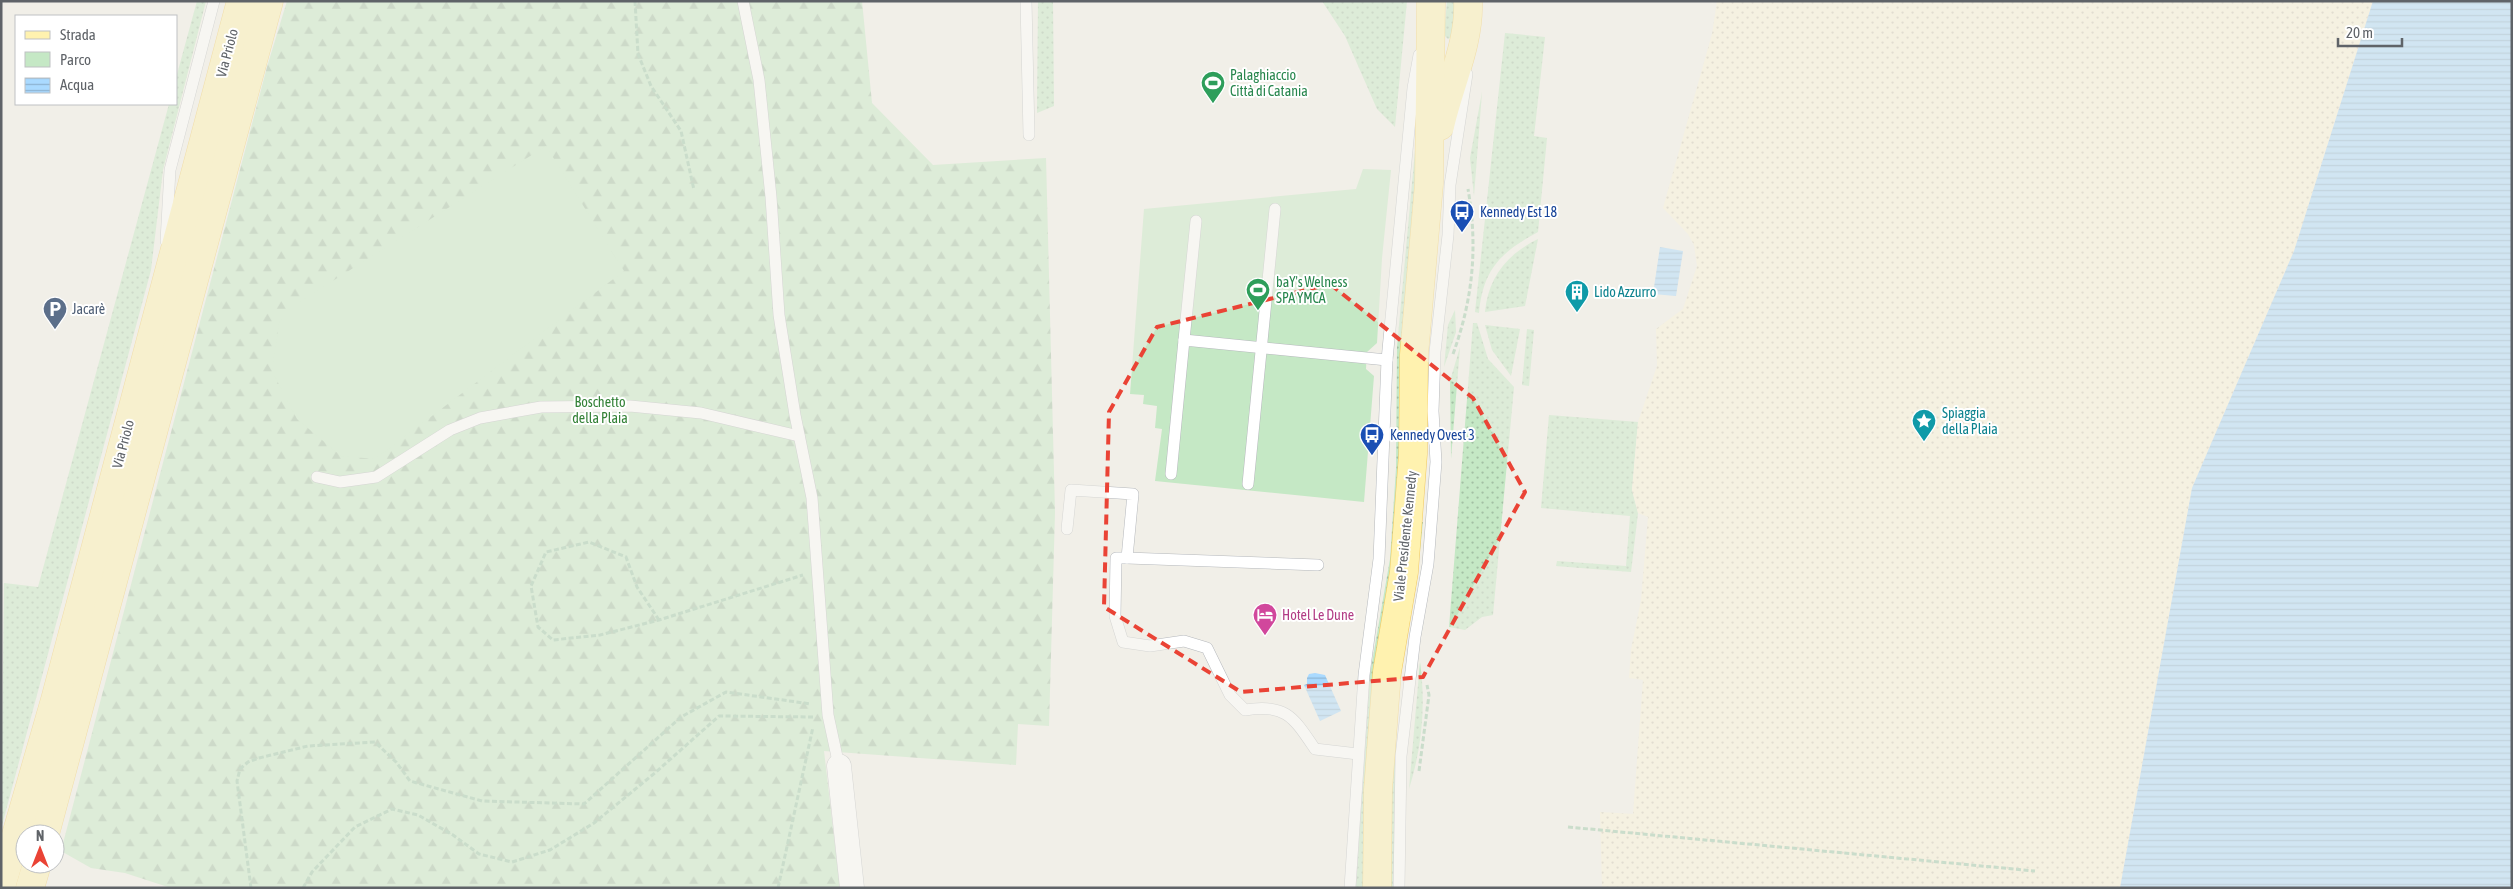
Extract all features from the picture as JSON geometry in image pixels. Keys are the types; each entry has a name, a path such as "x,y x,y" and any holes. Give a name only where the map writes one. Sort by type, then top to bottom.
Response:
{"main road":[{"name":"Via Priolo","path":"1,887 57,690 241,1"},
{"name":"Via Priolo","path":"48,824 269,1"},
{"path":"1429,184 1430,1"},
{"path":"1429,184 1447,96 1462,48 1469,6"},
{"name":"Viale Presidente Kennedy","path":"1377,888 1378,790 1387,672 1404,572 1410,513 1413,454 1414,355 1429,184"},
{"path":"30,888 34,874"}],"street":[{"path":"838,766 852,888"}],"lane":[{"path":"163,292 170,170 214,1"},
{"path":"743,1 759,80 771,197 778,315 812,498 828,715 838,766"},
{"path":"1026,1 1029,134"},
{"path":"1350,888 1364,675 1378,559 1387,360 1413,88 1430,1"},
{"path":"1399,888 1401,756 1415,637 1428,564 1436,462 1434,411 1435,352 1448,235 1450,185 1469,48 1469,6"},
{"path":"1248,484 1275,209"},
{"path":"1171,474 1196,221"},
{"path":"1184,340 1387,360"},
{"path":"317,477 340,482 376,477 450,430 480,418 541,407 630,406 702,413 799,436"},
{"path":"1067,529 1071,490 1133,494 1127,558"},
{"path":"1318,565 1116,558 1114,616 1123,642 1150,646 1184,641 1207,648 1230,695 1245,710 1266,707 1294,718 1315,749 1358,754"}],"path":[{"path":"635,1 638,54 651,86 681,131 694,190"},
{"path":"659,620 637,588 626,557 588,542 546,552 531,586 538,627 553,640 600,635 659,620 818,570"},
{"path":"251,888 237,781 240,769 248,762 259,758 308,746 375,742 396,762 410,781 482,801 584,804 681,717 726,692 811,704 810,717"},
{"path":"303,888 312,872 354,827 392,809 418,815 454,835 479,854 512,862 550,850 594,823 656,772 719,716 816,716 778,888"},
{"path":"1568,827 2035,871"}],"highlighted area":[{"path":"1330,284 1473,398 1525,492 1423,677 1241,692 1104,607 1109,412 1157,327"}],"green space":[{"path":"197,1 206,1 163,170 151,270 1,829 4,583 38,587 169,105 178,105 178,71"},
{"name":"Boschetto della Plaia","path":"287,1 862,1 872,103 933,165 1046,158 1055,512 1049,726 1018,724 1016,765 824,751 840,888 171,888 125,873 91,868 65,853 65,836 267,67"},
{"path":"1038,1 1053,1 1054,106 1037,113"},
{"path":"1322,1 1407,1 1395,127 1377,109 1345,36"},
{"path":"1447,1 1458,1 1453,36 1448,39 1444,35"},
{"path":"1505,33 1545,37 1534,136 1547,138 1538,232 1514,247 1496,264 1485,285 1479,313 1475,312"},
{"path":"1482,92 1474,196 1470,158"},
{"path":"1420,96 1422,96 1401,348 1399,468 1392,562 1373,675 1365,789 1363,888 1356,888 1370,674 1390,559 1396,468 1397,347"},
{"path":"546,146 624,271 375,459 341,456 297,419 272,371 279,323 290,308"},
{"name":"baY's Welness SPA YMCA","path":"1363,169 1391,170 1382,258 1377,343 1367,352 1366,369 1374,376 1364,502 1155,481 1162,429 1155,428 1157,406 1143,404 1144,395 1130,394 1144,209 1356,189"},
{"path":"1538,239 1525,306 1485,312 1490,288 1501,268 1517,252"},
{"path":"1455,310 1456,332 1444,367 1448,325"},
{"path":"1473,323 1477,323 1488,359 1514,387 1493,615 1482,617 1465,630 1449,627"},
{"path":"1485,325 1520,329 1511,376 1492,350"},
{"path":"1527,329 1534,330 1529,386 1522,385"},
{"path":"1460,347 1451,459 1450,381"},
{"path":"1549,415 1638,422 1632,490 1638,513 1631,572 1556,566 1557,561 1626,566 1630,516 1541,508"},
{"path":"1419,522 1423,522 1421,544 1398,700 1393,888 1390,888 1393,734"},
{"path":"1420,662 1423,694 1422,726 1417,758 1409,789"}],"sand":[{"name":"Spiaggia della Plaia","path":"1717,1 2373,1 2294,251 2192,488 2120,888 1602,888 1600,812 1633,814 1643,680 1629,678 1631,650 1641,600 1648,517 1638,513 1632,490 1638,422 1657,366 1656,329 1683,309 1697,266 1694,245 1688,234 1663,208 1712,34"}],"water":[{"path":"2373,1 2512,1 2512,888 2120,888 2192,488 2294,251"},
{"path":"1660,247 1683,251 1676,296 1653,294"},
{"path":"1309,674 1325,675 1341,711 1320,721 1304,685 1307,684"}],"place":[{"name":"Palaghiaccio Città di Catania","path":"1213,104"},
{"name":"Kennedy Est 18","path":"1462,233"},
{"name":"baY's Welness SPA YMCA","path":"1258,311"},
{"name":"Lido Azzurro","path":"1577,313"},
{"name":"Jacarè","path":"55,330"},
{"name":"Spiaggia della Plaia","path":"1924,442"},
{"name":"Kennedy Ovest 3","path":"1372,456"},
{"name":"Hotel Le Dune","path":"1265,636"}]}
